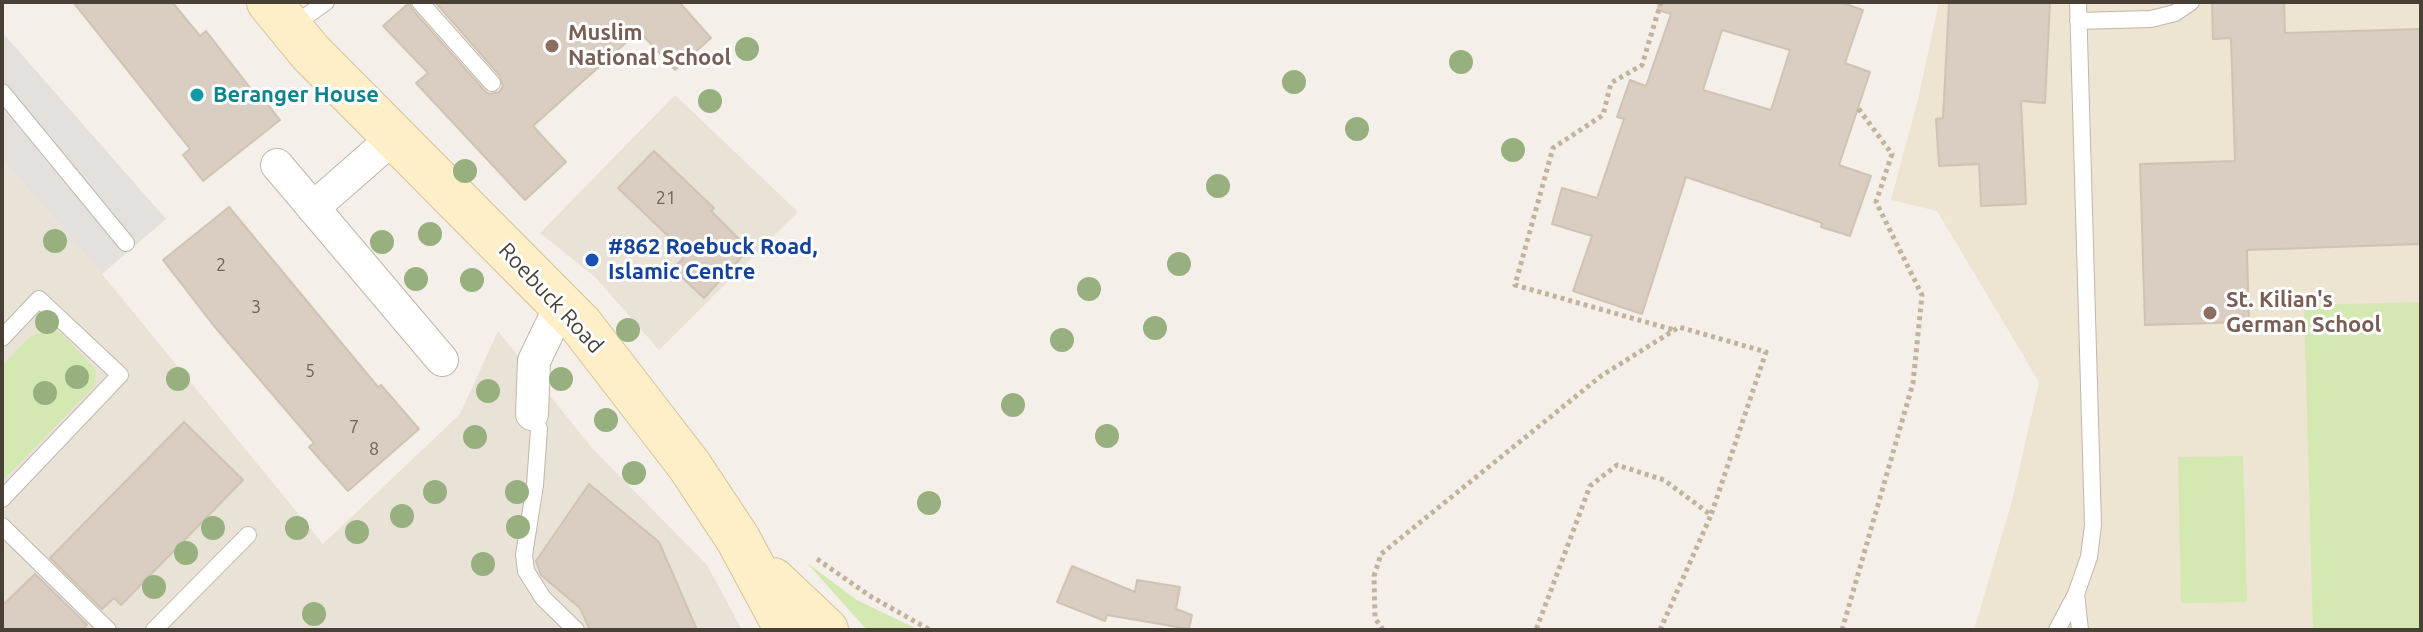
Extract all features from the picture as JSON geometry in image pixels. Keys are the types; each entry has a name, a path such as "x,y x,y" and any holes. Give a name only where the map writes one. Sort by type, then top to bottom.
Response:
{"main road":[{"name":"Roebuck Road","path":"279,15 310,52 581,325 689,465 750,560 787,630"},
{"path":"750,560 826,630"}],"street":[{"path":"313,208 394,137"},
{"path":"277,165 442,360"},
{"path":"532,414 534,361 561,305"}],"lane":[{"path":"279,15 326,2"},
{"path":"420,2 492,83"},
{"path":"2057,630 2076,594 2089,557 2093,525 2078,2"},
{"path":"2078,21 2151,19 2175,13 2191,2"},
{"path":"2,92 126,243"},
{"path":"2,338 39,299 120,375 2,499"},
{"path":"532,414 539,429 535,485 524,555 526,571 543,598 576,630"},
{"path":"2,526 108,630"},
{"path":"154,630 248,535"},
{"path":"2076,594 2080,630"}],"path":[{"path":"1661,2 1642,65 1611,83 1603,115 1553,148 1515,285 1675,330"},
{"path":"1842,630 1913,383 1922,295 1876,202 1892,154 1858,108"},
{"path":"1383,630 1375,618 1374,576 1381,554 1601,376 1679,327 1766,352 1711,515 1660,630"},
{"path":"1536,630 1590,486 1617,465 1664,480 1711,515"},
{"path":"813,556 870,596 930,630"}],"shaded area":[{"name":"St. Kilian's German School","path":"1939,2 2421,2 2421,630 1974,630 2012,501 2039,382 1937,211 1891,200 1918,99"},
{"path":"2,32 166,219 102,274 2,159"},
{"path":"675,95 798,212 659,350 596,278 540,233"},
{"path":"2,159 102,274 323,544 460,414 498,331 592,448 707,565 742,630 2,630"}],"green space":[{"path":"2421,302 2421,630 2313,630 2304,305"},
{"path":"48,330 61,333 96,371 95,385 2,481 2,366 30,337"},
{"path":"2243,456 2247,602 2181,603 2178,457"},
{"path":"807,563 857,600 919,630 867,630"}],"building":[{"name":"Beranger House","path":"73,2 172,2 200,36 206,31 255,94 258,92 280,120 203,181 183,155 190,149"},
{"path":"435,2 679,2 711,38 675,70 639,31 533,126 566,162 525,200 416,83 428,73 383,26 409,3 484,90 489,94 499,92 503,86 500,76"},
{"path":"1659,2 1840,2 1863,10 1845,63 1870,72 1839,165 1871,176 1850,236 1821,227 1822,223 1686,177 1642,314 1573,291 1592,236 1552,224 1562,188 1597,198 1624,119 1617,117 1630,80 1646,86 1671,14 1658,10","holes":["1722,30 1790,50 1771,110 1703,90"]},
{"path":"1949,2 2050,2 2045,103 2021,101 2026,204 1981,206 1979,164 1939,166 1936,119 1943,118"},
{"path":"2212,2 2284,2 2285,33 2421,29 2421,244 2247,250 2249,322 2145,325 2140,164 2235,161 2231,38 2213,39"},
{"path":"654,151 714,208 711,211 749,249 704,298 673,269 687,254 618,188"},
{"path":"229,207 378,387 381,385 419,429 348,491 309,447 314,443 214,326 163,260"},
{"path":"184,422 243,480 121,605 114,598 102,609 50,558"},
{"path":"589,484 659,542 697,630 590,630 580,608 541,575 536,561"},
{"path":"1072,566 1135,592 1137,580 1180,587 1176,609 1192,615 1189,629 1107,615 1105,621 1057,602"},
{"path":"35,574 87,625 82,630 2,630 2,606"}],"place":[{"name":"Muslim National School","path":"552,46"},
{"name":"Beranger House","path":"197,95"},
{"name":"#862 Roebuck Road, Islamic Centre","path":"592,260"},
{"name":"St. Kilian's German School","path":"2210,313"}]}
